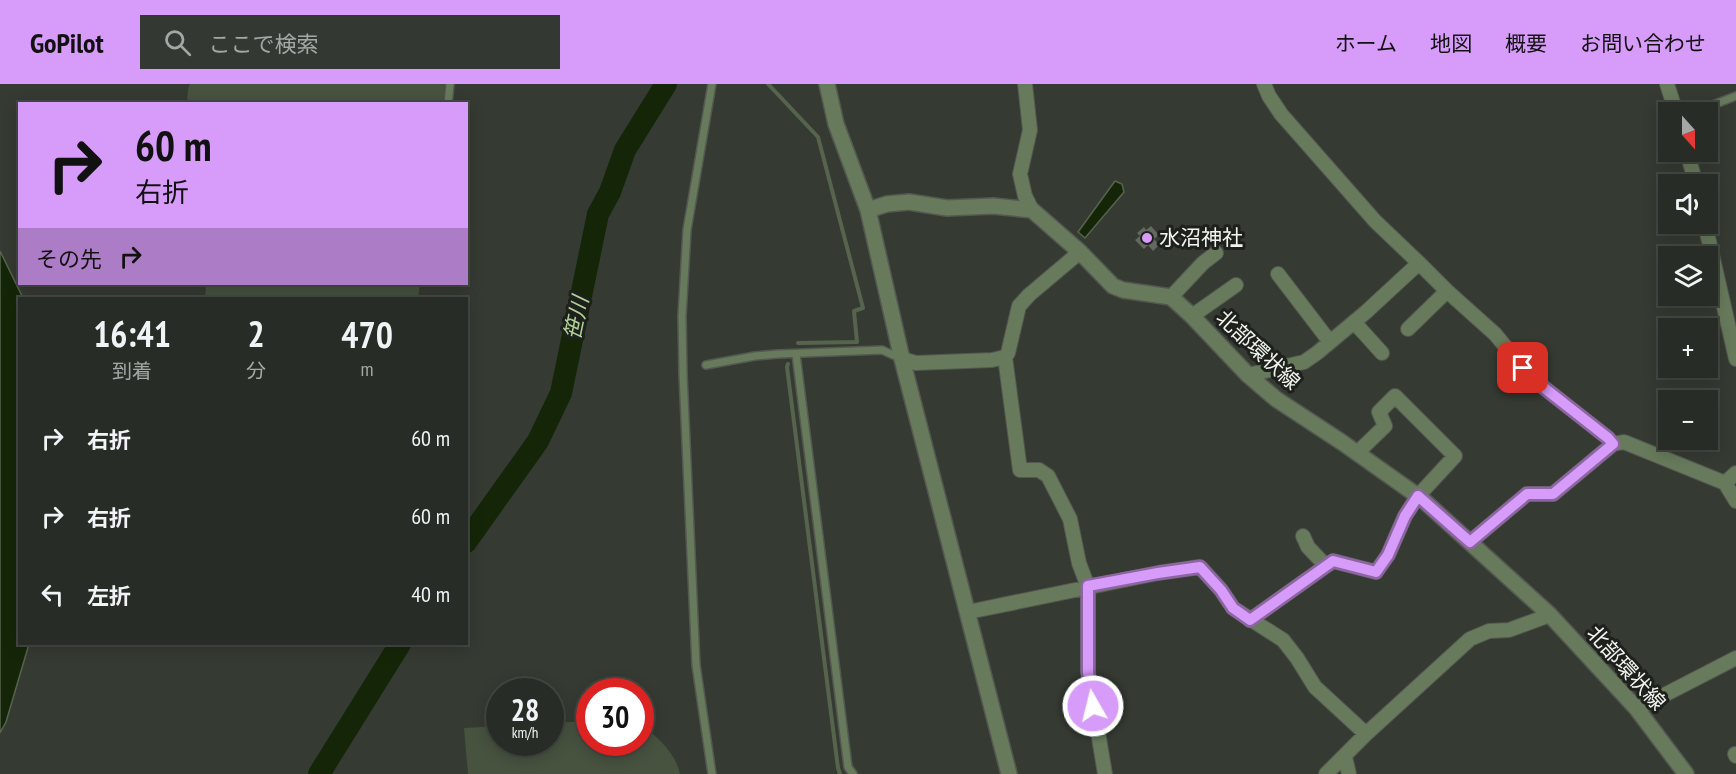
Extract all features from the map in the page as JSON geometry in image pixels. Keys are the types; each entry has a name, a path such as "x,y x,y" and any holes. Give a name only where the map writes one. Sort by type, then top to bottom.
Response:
{"street":[{"path":"827,84 836,124 868,210 902,359 1010,774"},
{"path":"1025,84 1030,130 1020,174 1025,196 1032,210 1080,252 1113,286 1123,290 1171,297 1203,262 1216,253"},
{"path":"1264,84 1269,96 1289,123 1375,221 1495,334 1538,383 1613,444"},
{"path":"1667,84 1673,102"},
{"path":"868,210 887,204 909,202 947,208 993,206 1032,210"},
{"path":"1707,234 1736,359"},
{"path":"1080,252 1029,295 1020,306 1005,357 1020,470 1039,470 1048,476 1070,519 1079,563 1088,586 1088,672 1105,774"},
{"path":"1248,375 1304,362 1354,322 1419,263"},
{"path":"1278,274 1330,342"},
{"path":"1192,316 1236,285"},
{"path":"1408,328 1447,291"},
{"name":"北部環状線","path":"1171,297 1248,375 1276,399 1418,496 1550,615 1637,709 1686,774"},
{"path":"1354,322 1382,353"},
{"path":"902,359 916,363 992,360 1005,357"},
{"path":"1250,620 1333,561 1376,572 1388,555 1405,516 1418,496 1455,456 1395,396 1379,412 1385,426 1357,453"},
{"path":"1470,542 1527,494 1553,494 1613,444 1624,442 1725,483 1736,501"},
{"path":"1725,483 1736,472"},
{"path":"1303,536 1308,547 1326,566"},
{"path":"968,612 1088,586 1200,567 1221,590 1233,608 1283,640 1298,658 1315,687 1366,734"},
{"path":"1326,774 1366,734 1470,639 1489,631 1509,630 1550,615"},
{"path":"1637,709 1735,661"},
{"path":"1345,757 1349,774"}],"lane":[{"path":"448,102 450,84"},
{"path":"712,84 687,230 682,316 696,665 712,774"},
{"path":"1718,103 1736,96"},
{"path":"706,365 755,356 882,350 902,359"},
{"path":"795,354 848,767 853,774"}],"shaded area":[{"path":"190,84 445,84 443,102 187,102"},
{"path":"1115,181 1122,184 1124,192 1085,238 1078,232"},
{"path":"0,251 23,297 18,297 18,645 29,645 6,722 0,733"},
{"path":"206,285 420,285 418,297 205,297"},
{"path":"564,722 576,722 576,756 654,756 654,736 670,752 680,774 468,774 464,728 486,727 486,756 564,756"}],"building":[{"name":"水沼神社","path":"1151,226 1159,235 1154,239 1159,245 1153,251 1148,245 1144,249 1135,240 1140,236 1137,233 1144,227 1146,230"}],"waterway":[{"name":"笹川","path":"468,539 538,441 561,393 598,214 610,192 625,150 666,84"},
{"path":"768,84 818,137 863,308 854,311 857,342 798,343"},
{"path":"788,364 840,774"},
{"name":"笹川","path":"319,774 399,645"}],"place":[{"name":"水沼神社","path":"1147,238"}],"route":[{"path":"1093,706 1088,672 1088,586 1200,567 1221,590 1233,608 1250,620 1333,561 1376,572 1388,555 1405,516 1418,496 1470,542 1527,494 1553,494 1613,444 1523,368"}]}
